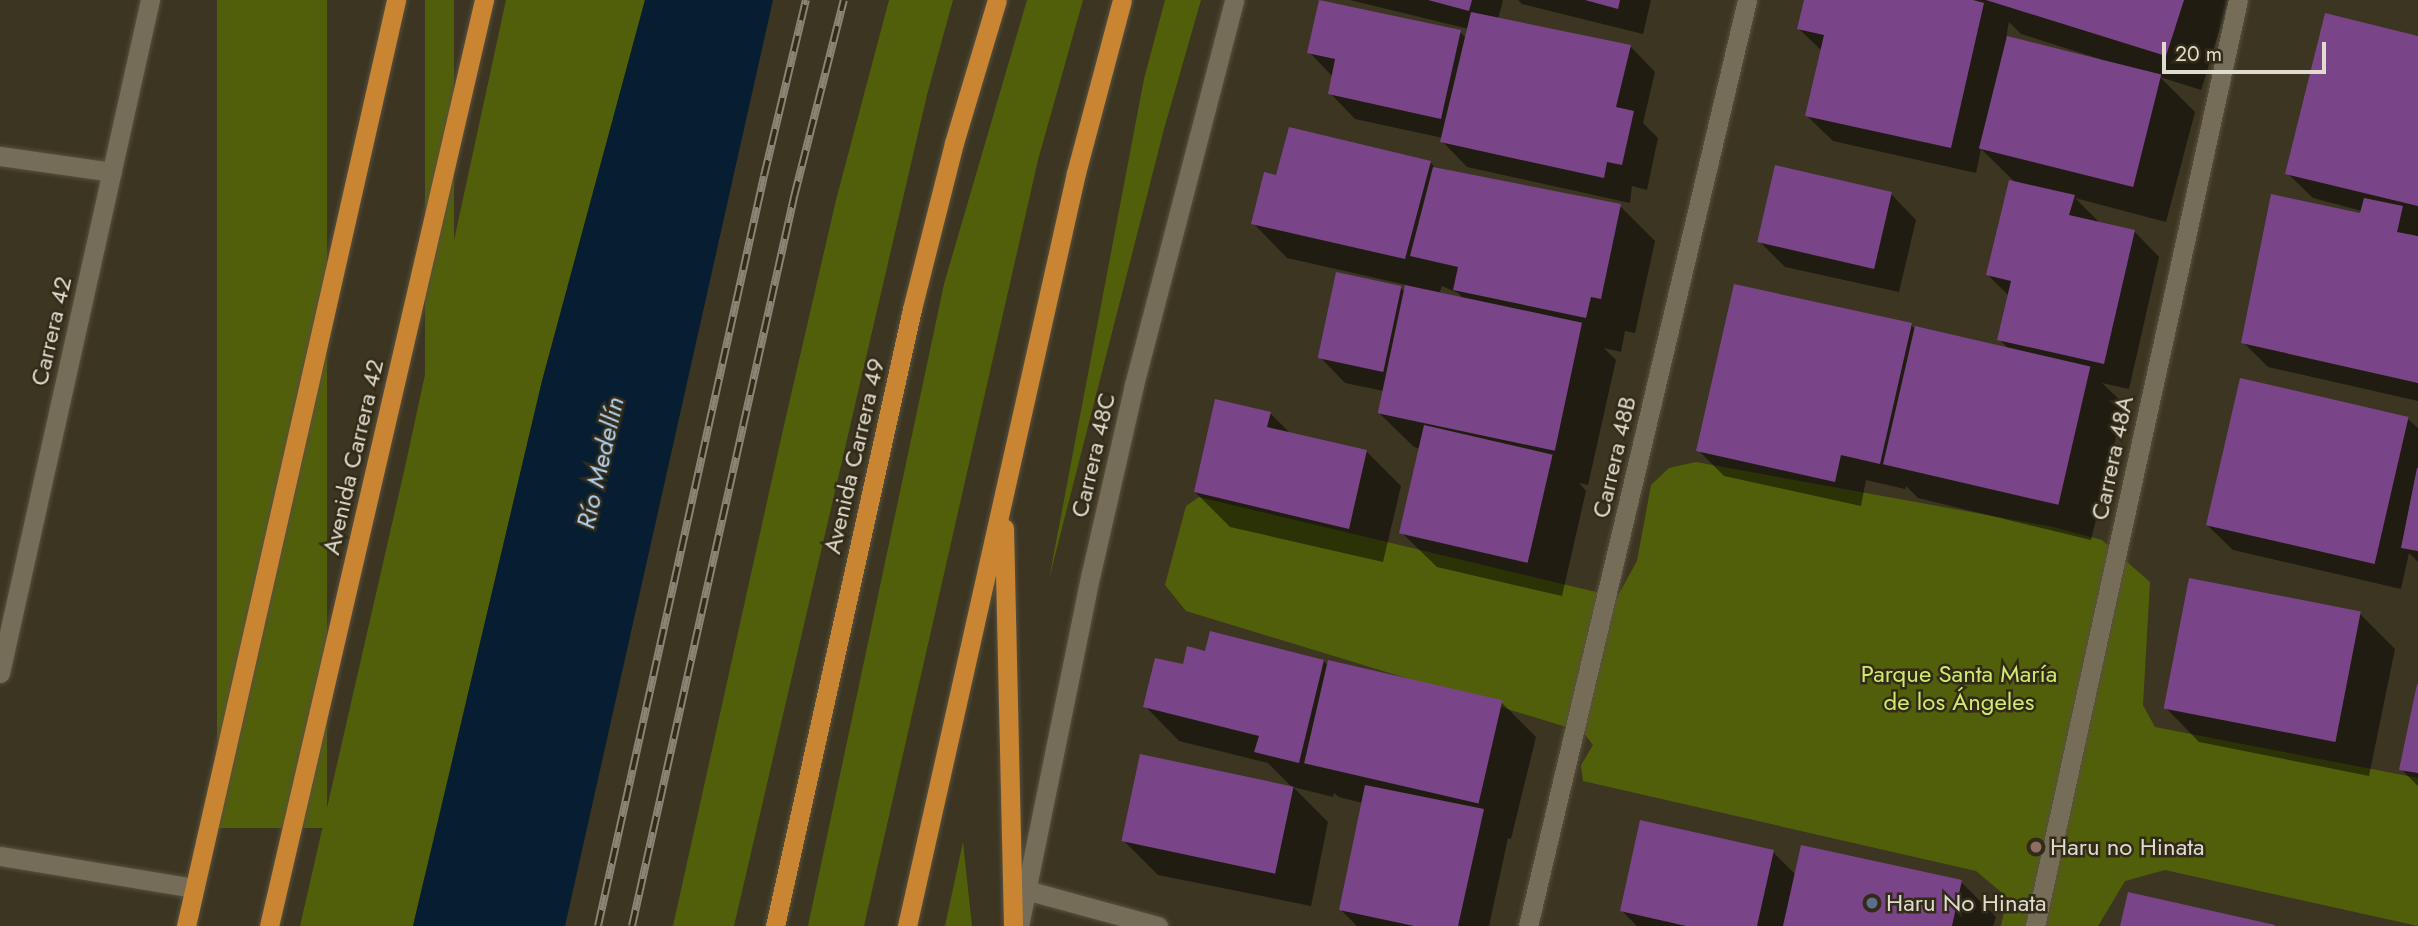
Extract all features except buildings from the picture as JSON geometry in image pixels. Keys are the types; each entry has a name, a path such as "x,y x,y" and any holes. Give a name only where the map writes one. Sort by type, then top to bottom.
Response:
{"highway":[{"path":"186,926 396,0"},
{"name":"Avenida Carrera 42","path":"269,926 484,0"},
{"name":"Avenida Carrera 49","path":"775,926 912,309 954,143 997,0"},
{"path":"907,926 1076,173 1122,0"},
{"path":"1003,497 1013,926"}],"street":[{"name":"Carrera 42","path":"0,673 150,0"},
{"name":"Carrera 48C","path":"1019,926 1091,573 1122,439 1180,203 1234,0"},
{"name":"Carrera 48B","path":"1528,926 1747,0"},
{"name":"Carrera 48A","path":"2035,926 2238,0"},
{"path":"0,156 112,172"},
{"path":"0,856 194,888"},
{"path":"1026,890 1158,926"}],"green space":[{"path":"217,0 327,0 327,828 217,828"},
{"path":"425,0 454,0 454,926 425,926"},
{"path":"506,0 645,0 542,381 413,926 300,926 405,467"},
{"path":"889,0 953,0 927,95 734,926 673,926 836,200"},
{"path":"1027,0 1083,0 1038,160 864,926 808,926 944,284"},
{"path":"1165,0 1201,0 1164,129 1049,579 1144,79"},
{"name":"Parque Santa María de los Ángeles","path":"1696,462 2053,527 2102,540 2150,582 2143,705 2155,727 2418,778 2418,926 2165,870 2125,881 2098,926 2001,926 2007,897 1976,871 1583,781 1581,765 1593,745 1583,732 1186,611 1165,585 1186,506 1199,497 1617,597 1637,561 1651,485 1669,468"},
{"path":"963,842 972,926 945,926"}],"water":[{"name":"Río Medellín","path":"645,0 773,0 565,926 413,926 542,381"}],"railway":[{"path":"598,926 764,176 806,0"},
{"path":"632,926 794,197 844,0"}],"place":[{"name":"Haru no Hinata","path":"2036,847"},
{"name":"Haru No Hinata","path":"1872,903"}]}
